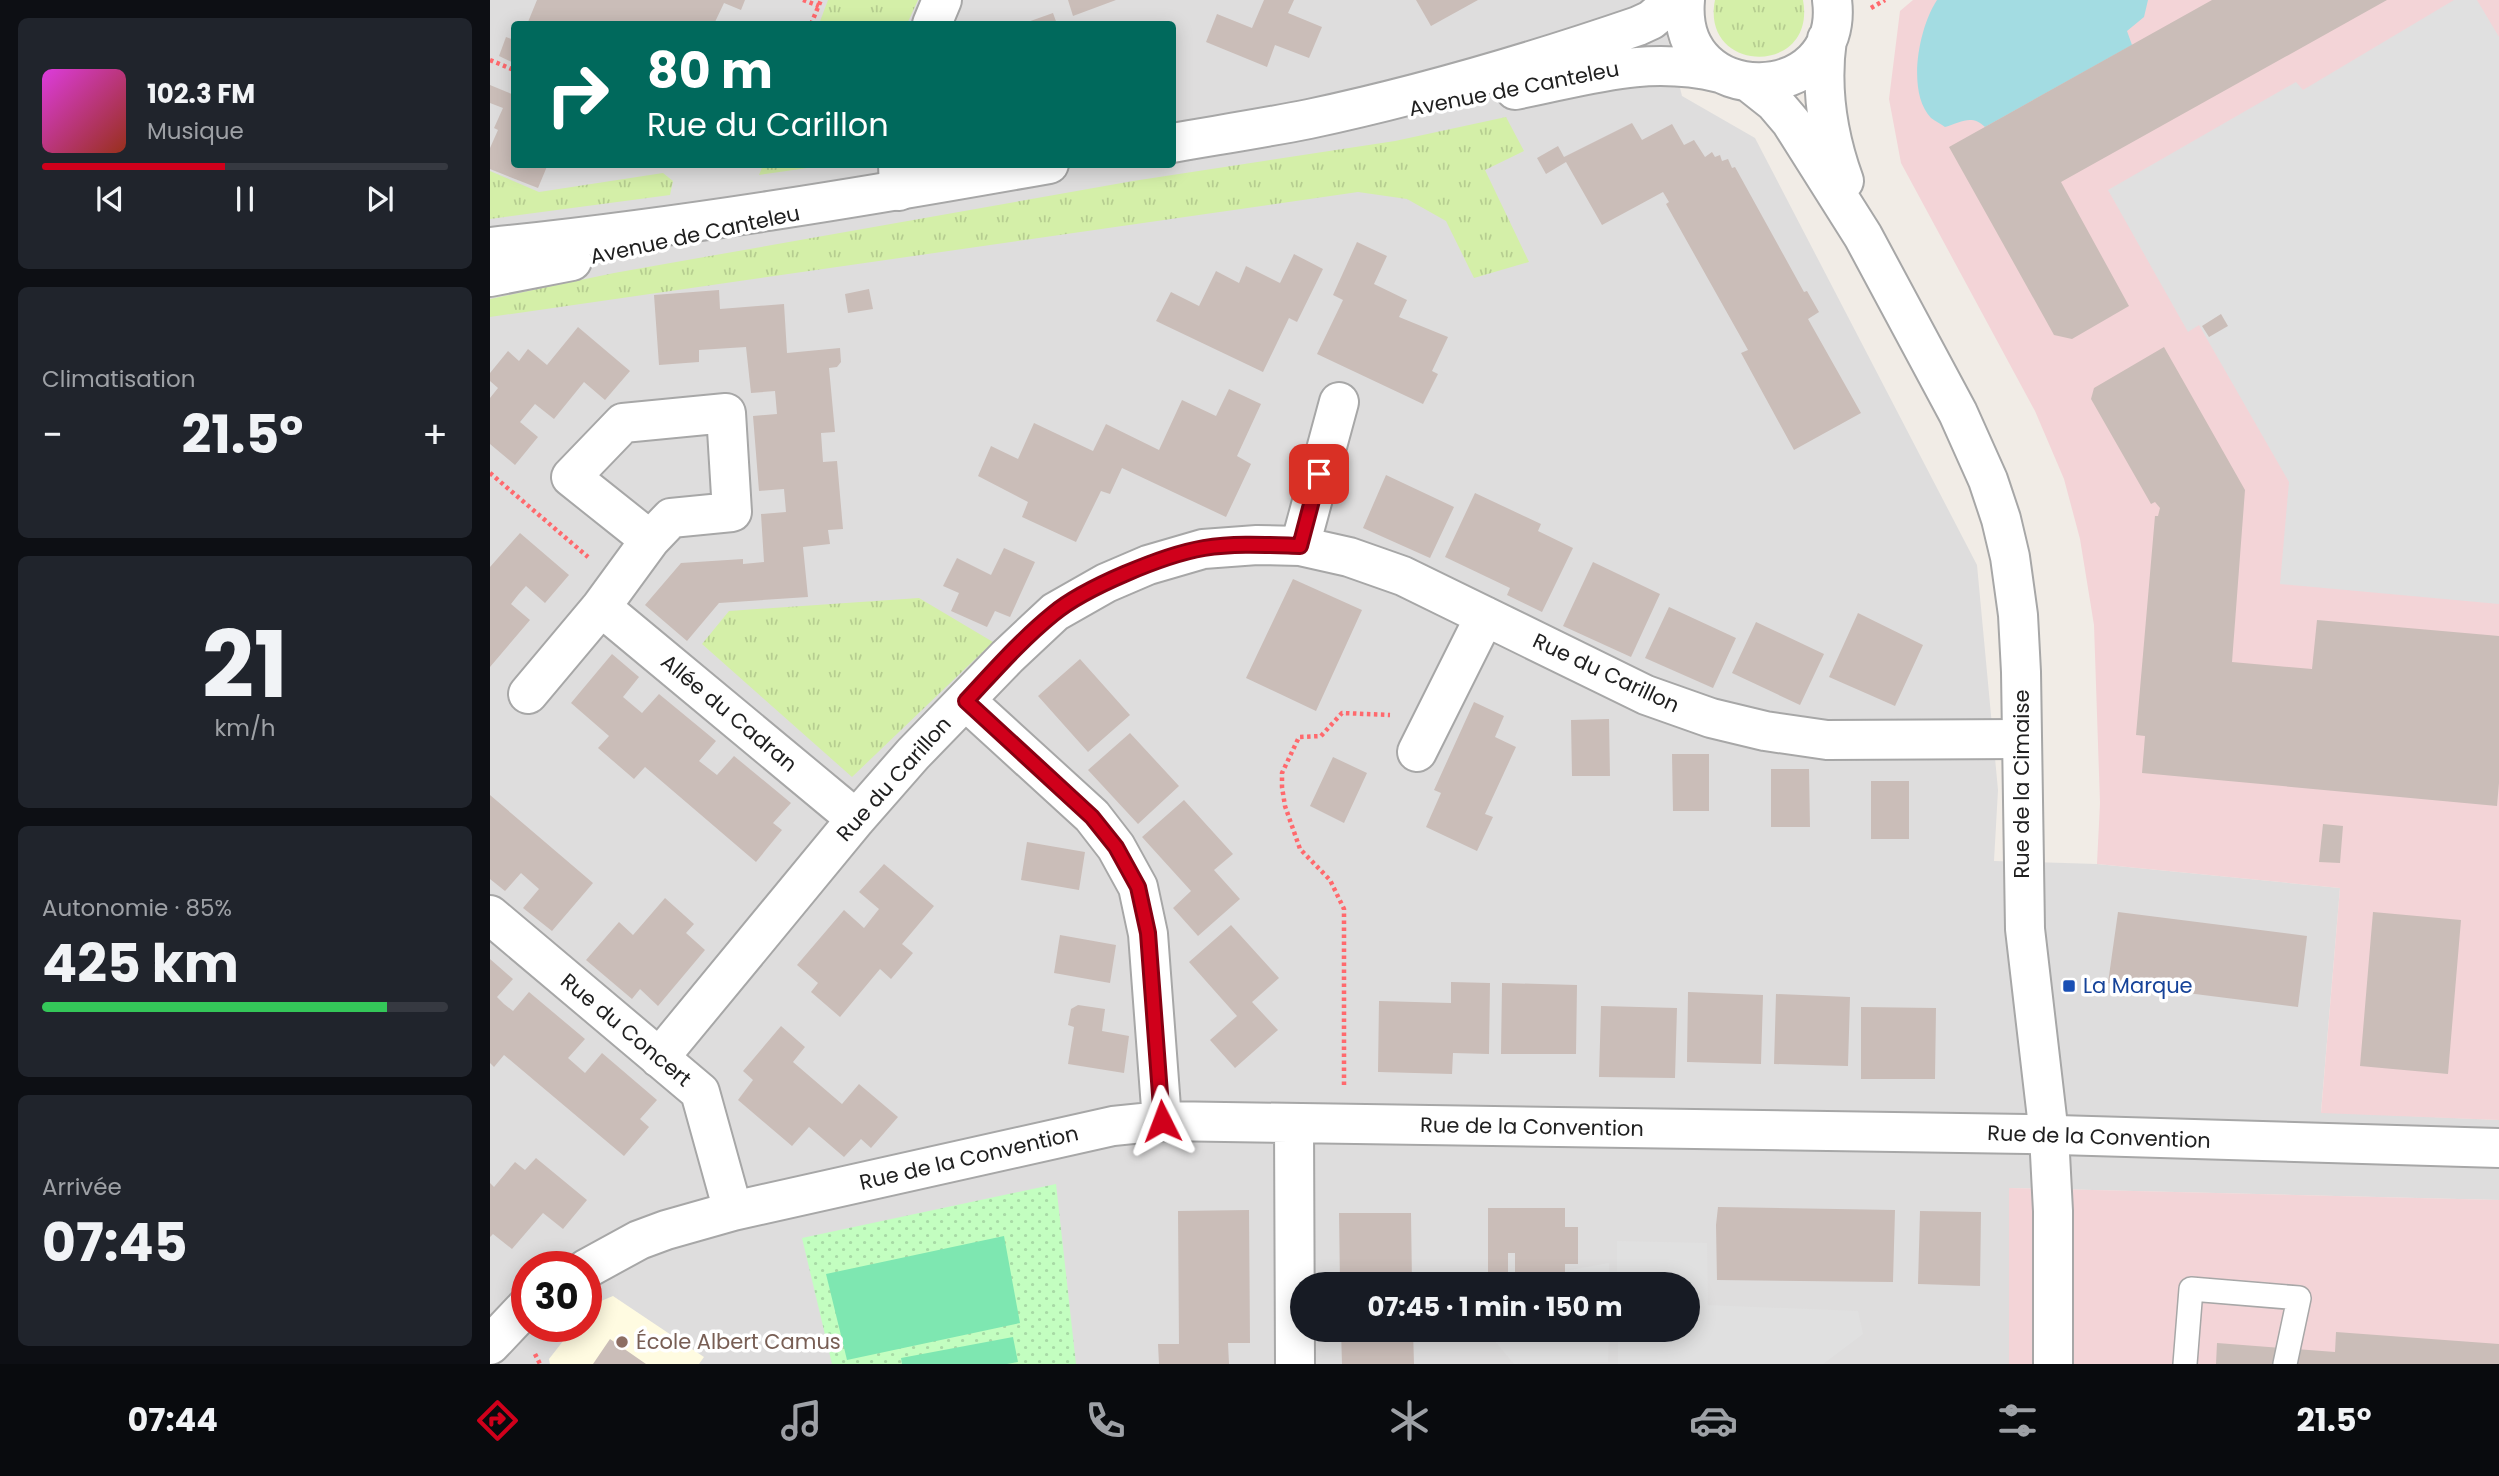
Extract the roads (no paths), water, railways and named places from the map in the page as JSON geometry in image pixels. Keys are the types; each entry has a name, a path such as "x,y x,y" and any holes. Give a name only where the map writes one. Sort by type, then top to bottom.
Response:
{"street":[{"path":"933,21 942,0"},
{"name":"Avenue de Canteleu","path":"1176,142 1308,119 1403,97 1555,55 1651,20 1675,0"},
{"name":"Rue de la Cimaise","path":"1685,0 1686,24 1691,41 1706,62 1774,102 1791,122 1863,236 1958,413 1988,480 2001,519 2010,557 2018,615 2025,929 2049,1135 2053,1211 2053,1364"},
{"path":"1735,78 1773,83 1796,74 1814,59 1832,11"},
{"name":"Rue de la Cimaise","path":"1832,11 1823,81 1827,119 1840,169 1863,236"},
{"name":"Avenue de Canteleu","path":"1308,119 1430,107 1641,65 1689,66 1735,78"},
{"name":"Avenue de Canteleu","path":"490,247 582,237 899,178 1006,168"},
{"name":"Avenue de Canteleu","path":"490,277 899,178"},
{"path":"1300,546 1339,402"},
{"path":"528,694 610,595 650,540"},
{"name":"Rue du Carillon","path":"659,1058 913,754 1007,657 1055,612 1106,583 1148,565 1203,548 1300,546 1349,557 1403,576 1646,695 1711,718 1765,731 1827,740 2021,738"},
{"name":"Allée du Cadran","path":"610,595 856,819"},
{"path":"1417,752 1485,616"},
{"path":"966,701 1092,817 1116,847 1138,887 1149,945 1162,1121"},
{"name":"Rue du Concert","path":"490,915 700,1092 733,1211"},
{"name":"Rue de la Convention","path":"602,1261 657,1233 733,1211 1102,1128 1162,1121 2049,1135 2499,1148"},
{"path":"1294,1123 1295,1364"},
{"path":"490,1345 511,1323"}],"lane":[{"path":"2185,1364 2191,1289 2299,1298 2285,1364"}],"water":[{"path":"1937,0 2148,0 2144,17 2127,31 2132,45 1985,127 1971,120 1945,127 1931,118 1923,107 1917,76 1925,26"}],"place":[{"name":"La Marque","path":"2069,986"},
{"name":"École Albert Camus","path":"622,1342"}]}
